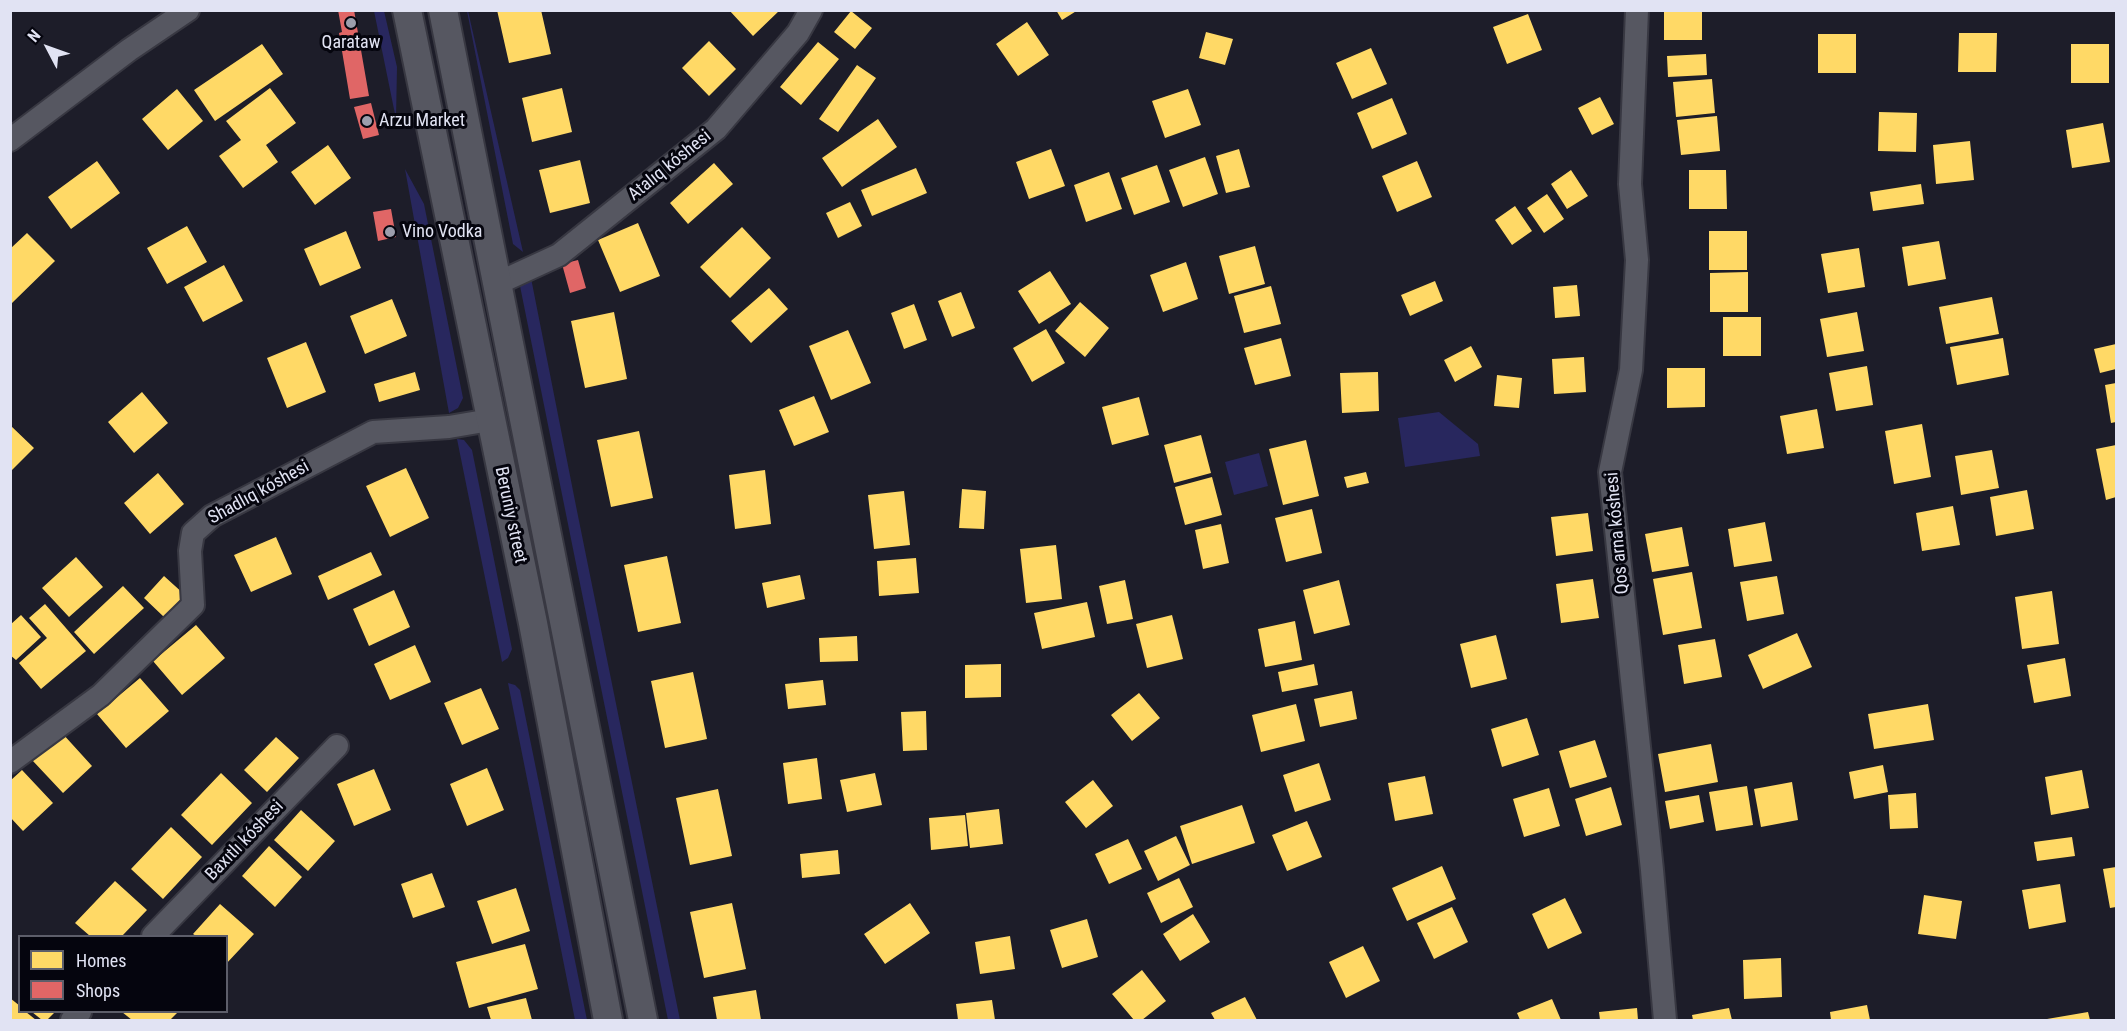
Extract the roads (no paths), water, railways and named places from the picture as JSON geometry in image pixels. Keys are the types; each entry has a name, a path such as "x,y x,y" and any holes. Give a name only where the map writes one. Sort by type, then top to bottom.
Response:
{"street":[{"path":"10,140 129,50 188,10"},
{"name":"Beruniy street","path":"407,10 533,623 608,1020"},
{"name":"Beruniy street","path":"443,10 643,1020"},
{"name":"Atalıq kóshesi","path":"496,284 559,255 716,129 798,33 811,10"},
{"name":"Qos arna kóshesi","path":"1637,10 1630,184 1637,260 1631,370 1610,472 1652,870 1665,1020"},
{"name":"Shadlıq kóshesi","path":"10,762 100,695 194,605 190,552 193,533 212,516 373,432 448,428 490,420"},
{"name":"Baxıtlı kóshesi","path":"154,935 337,746"}],"place":[{"name":"Qarataw","path":"351,23"},
{"name":"Arzu Market","path":"367,121"},
{"name":"Vino Vodka","path":"390,232"}]}
